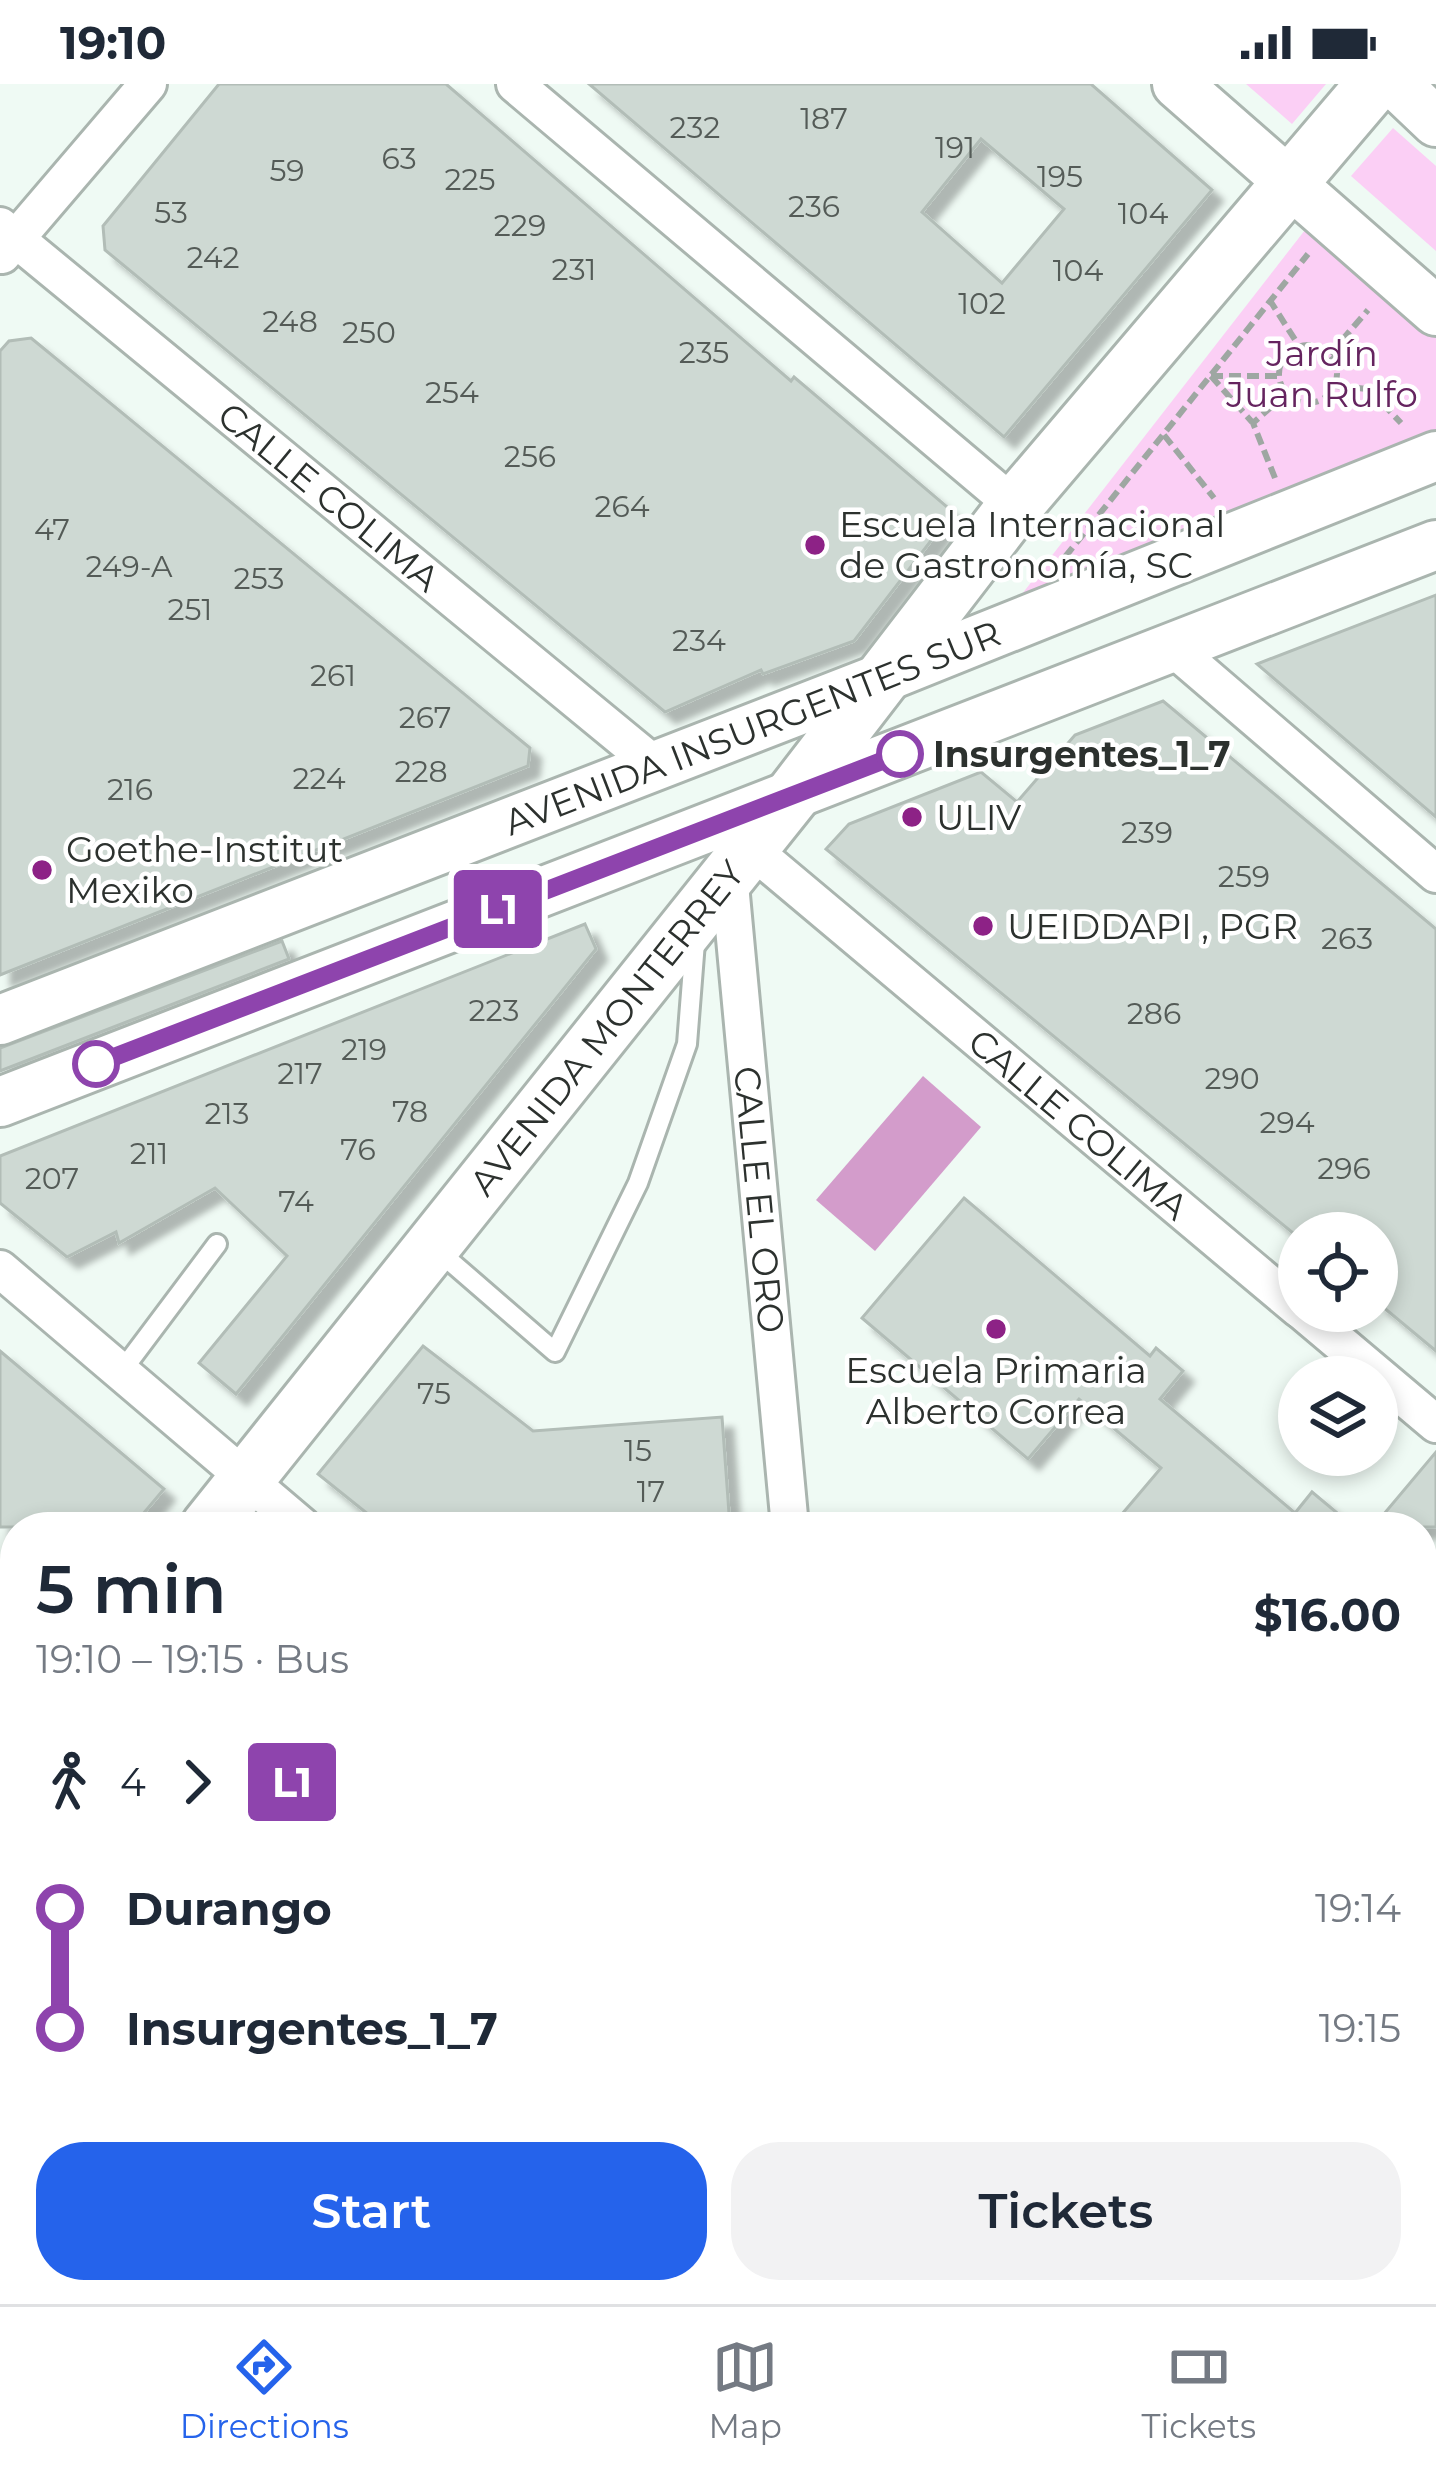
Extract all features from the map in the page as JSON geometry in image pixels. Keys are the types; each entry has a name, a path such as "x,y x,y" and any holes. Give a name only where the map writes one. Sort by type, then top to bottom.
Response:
{"main road":[{"path":"1178,84 1436,311"},
{"name":"AVENIDA MONTERREY","path":"220,1512 792,796 1015,506 1374,84"},
{"path":"1396,84 1436,122"},
{"name":"AVENIDA INSURGENTES SUR","path":"0,1020 882,678 1424,444"},
{"path":"0,1102 1436,545"}],"street":[{"path":"5,241 148,84"},
{"path":"515,84 1015,506"},
{"name":"CALLE COLIMA","path":"5,241 656,766"},
{"path":"1173,648 1436,874"},
{"name":"CALLE COLIMA","path":"725,879 1278,1294"},
{"name":"CALLE EL ORO","path":"725,879 788,1512"},
{"path":"0,1269 285,1512"},
{"name":"CALLE COLIMA","path":"1326,1332 1436,1424"}],"lane":[{"path":"432,1245 555,1352 638,1183 687,1044 725,879"},
{"path":"121,1372 217,1244"}],"path":[{"path":"1054,572 1314,246"},
{"path":"1269,299 1299,346"},
{"path":"1329,355 1375,302"},
{"path":"1299,346 1318,347 1336,367 1330,394 1313,403 1286,394 1279,376 1284,358 1299,346"},
{"path":"1210,376 1279,376"},
{"path":"1210,376 1253,423 1277,484"},
{"path":"1335,386 1369,389 1424,444"},
{"path":"1253,423 1286,394"},
{"path":"1164,434 1219,506"}],"green space":[{"path":"1246,84 1326,84 1292,124"},
{"path":"1393,128 1436,166 1436,251 1351,176"},
{"name":"Jardín Juan Rulfo","path":"1312,221 1436,338 1436,442 1015,603"}],"shaded area":[{"path":"923,1076 981,1127 875,1251 816,1200"}],"building":[{"path":"219,84 446,84 791,381 794,377 953,512 854,641 763,674 761,670 665,712 105,250 103,226"},
{"path":"589,84 1091,84 1212,190 1004,437","holes":["981,139 1064,209 1002,283 922,212"]},
{"path":"31,338 530,748 528,766 0,975 0,351 9,341"},
{"path":"1436,595 1436,817 1257,664"},
{"path":"1163,701 1436,929 1436,1351 1398,1319 1398,1212 1278,1212 1278,1221 826,849 849,824 981,772 1017,802 1075,735"},
{"path":"585,924 596,949 236,1394 199,1363 287,1256 215,1188 119,1243 116,1232 67,1257 0,1203 0,1156"},
{"path":"282,941 289,959 0,1071 0,1048"},
{"name":"Escuela Primaria Alberto Correa","path":"964,1198 1150,1356 1156,1348 1183,1371 1160,1399 1294,1512 1124,1512 1161,1468 1079,1399 1028,1459 862,1318"},
{"path":"423,1346 533,1431 722,1417 729,1512 365,1512 318,1474"},
{"path":"0,1351 164,1489 145,1512 0,1512"},
{"path":"1436,1452 1436,1512 1386,1512"},
{"name":"Escuela Primaria Alberto Correa","path":"1312,1492 1336,1512 1296,1512"}],"bus line":[{"name":"L1","path":"96,1064 900,754"}],"place":[{"name":"Escuela Internacional de Gastronomía, SC","path":"815,545"},
{"name":"Insurgentes_1_7","path":"900,754"},
{"name":"ULIV","path":"912,817"},
{"name":"Goethe-Institut Mexiko","path":"42,870"},
{"name":"UEIDDAPI , PGR","path":"983,926"},
{"name":"Escuela Primaria Alberto Correa","path":"996,1329"}]}
